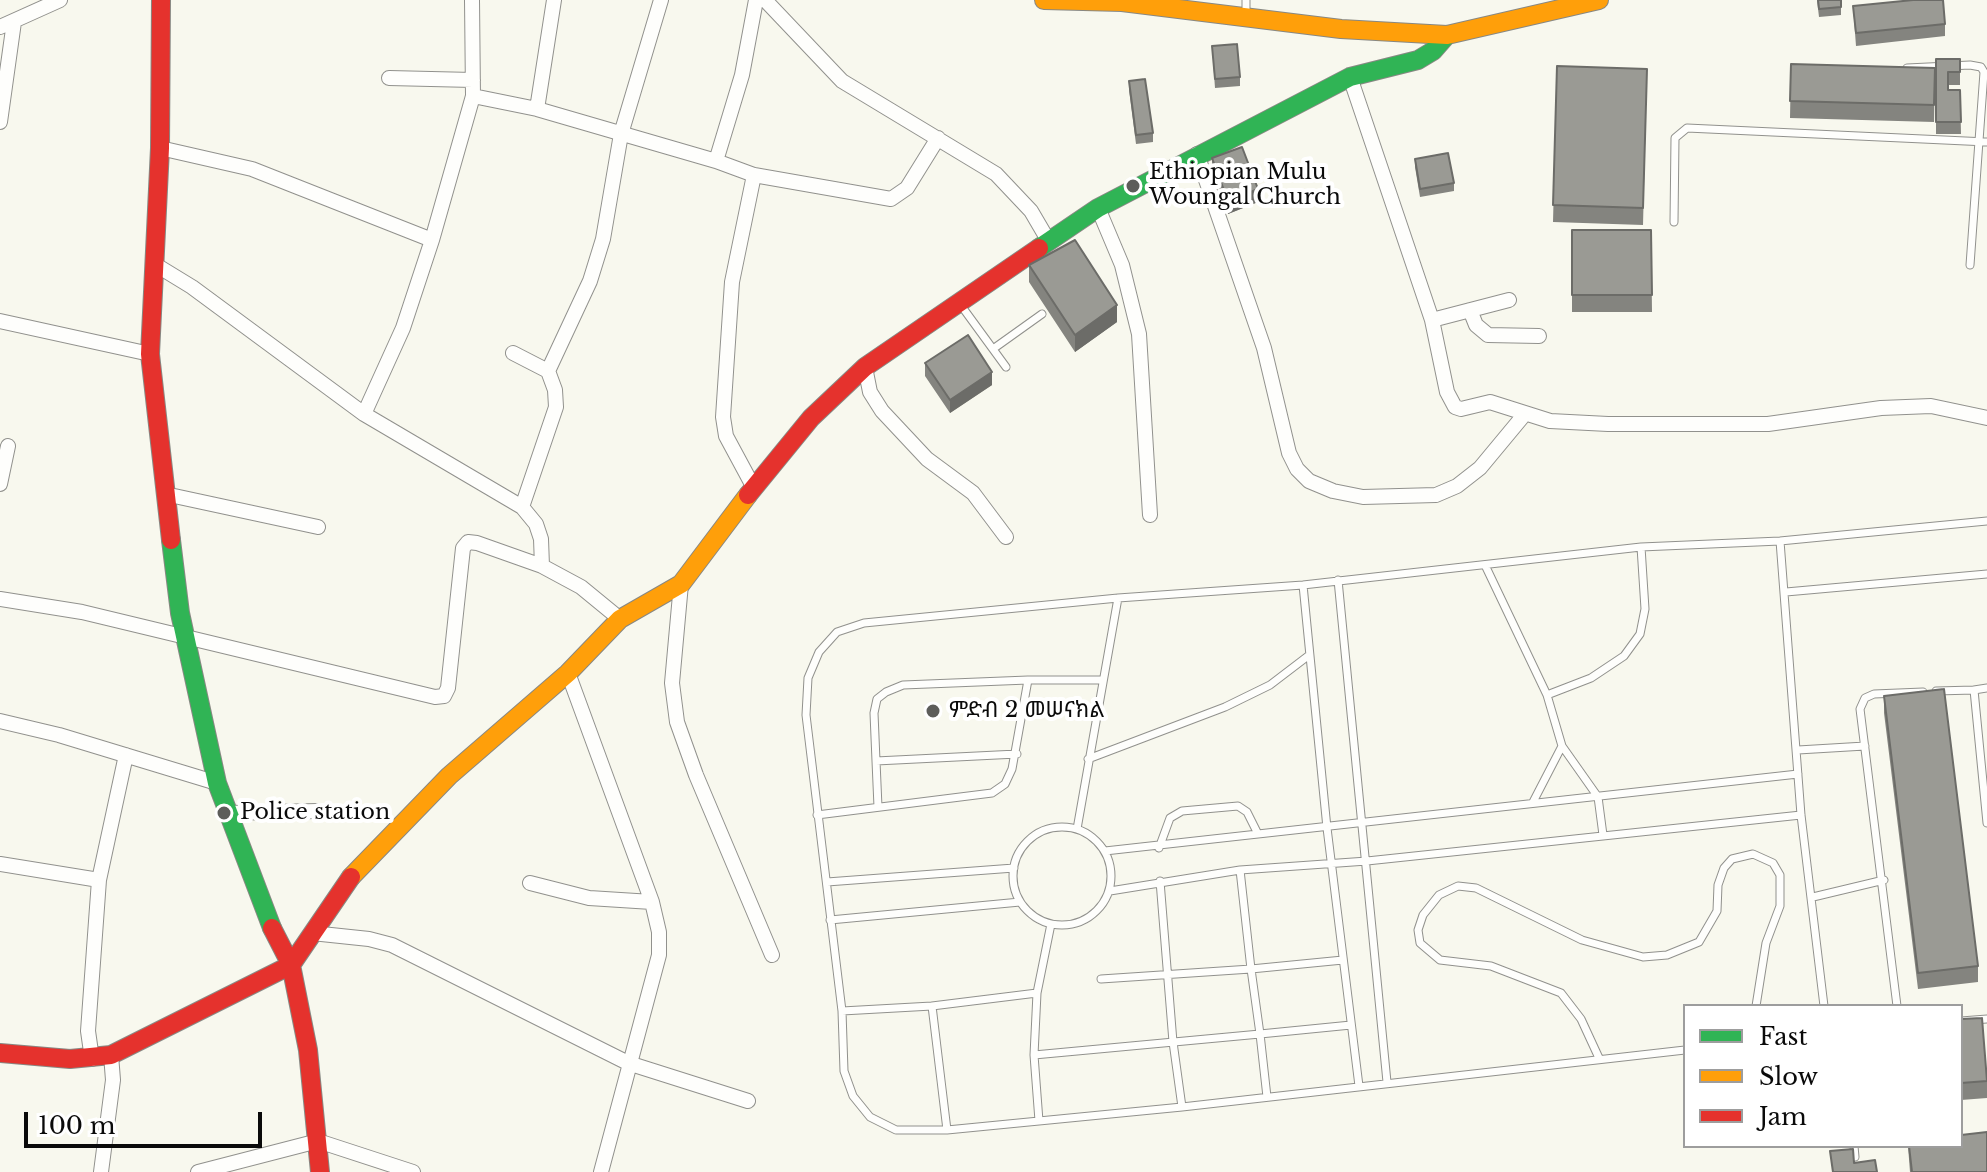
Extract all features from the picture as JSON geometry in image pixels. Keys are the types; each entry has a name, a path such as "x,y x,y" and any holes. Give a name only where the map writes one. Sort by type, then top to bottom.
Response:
{"street":[{"path":"0,122 7,24 60,0"},
{"path":"161,0 160,148 150,354 184,636 217,783 273,931 291,965 308,1050 320,1172"},
{"path":"364,414 403,328 473,96 472,0"},
{"path":"537,109 554,0"},
{"path":"548,371 590,281 603,239 621,134 661,0"},
{"path":"716,161 742,75 756,0"},
{"path":"765,0 842,81 969,155 1006,183 1031,211 1048,240"},
{"path":"1044,0 1246,9 1341,29 1447,35 1599,0"},
{"path":"0,1053 92,1059 111,1055 291,965 360,864 449,776 568,673 620,619 681,584 709,543 811,418 865,367 1098,208 1350,77 1418,60 1433,51 1447,35"},
{"path":"1350,77 1432,320 1447,392 1455,407 1461,409 1490,402 1524,415 1608,424 1754,425 1881,408 1931,406 1963,410 1987,418"},
{"path":"389,78 473,80"},
{"path":"473,96 537,109 754,175 891,199 907,188 938,138"},
{"path":"160,148 252,169 432,240"},
{"path":"1197,154 1264,348 1289,453 1297,469 1309,481 1363,497 1436,495 1457,486 1480,468 1524,415"},
{"path":"754,175 732,282 723,417 726,436 754,488"},
{"path":"1098,208 1122,265 1139,334 1150,515"},
{"path":"156,265 192,287 364,414 522,507 536,524 541,539 542,566"},
{"path":"1432,320 1509,300"},
{"path":"1470,310 1476,325 1488,335 1539,336"},
{"path":"0,321 150,354"},
{"path":"513,353 548,371 555,390 556,407 522,507"},
{"path":"865,367 870,392 882,411 927,459 973,493 1006,537"},
{"path":"0,484 8,446"},
{"path":"165,494 318,527"},
{"path":"0,599 82,612 435,697 444,696 463,548 468,542 542,566 581,587 620,619"},
{"path":"681,584 672,683 677,722 696,775 772,955"},
{"path":"568,673 652,902 659,932 659,955 601,1172"},
{"path":"0,721 217,783"},
{"path":"92,1059 88,1031 99,880 126,755"},
{"path":"228,813 317,811"},
{"path":"0,864 99,880"},
{"path":"530,883 589,898 652,902"},
{"path":"312,933 392,945 628,1063 748,1101"},
{"path":"101,1172 113,1080 111,1055"},
{"path":"198,1172 318,1141 413,1172"}],"lane":[{"path":"1901,68 1981,67 1984,72 1984,142 1970,265"},
{"path":"1674,222 1675,138 1687,128 1984,142"},
{"path":"958,302 1006,367"},
{"path":"993,349 1042,314"},
{"path":"1683,1050 1182,1107 947,1130 896,1130 870,1117 853,1096 844,1071 842,1011 806,715 808,678 819,652 837,632 864,623 1118,598 1303,585 1641,547 1780,541 1987,521"},
{"path":"1780,541 1801,815 1824,1004"},
{"path":"1547,695 1591,678 1624,656 1640,634 1645,609 1641,547"},
{"path":"1485,565 1547,695 1562,746 1598,797 1603,835"},
{"path":"1786,592 1987,574"},
{"path":"1338,580 1387,1082"},
{"path":"1303,585 1327,828 1359,1086"},
{"path":"1077,829 1118,598"},
{"path":"1088,759 1225,707 1270,685 1308,656"},
{"path":"817,815 992,793 1005,784 1017,754 1028,680"},
{"path":"878,807 874,713 877,699 886,692 903,685 1102,680"},
{"path":"1897,1004 1884,880 1860,709 1865,698 1874,694 1987,688"},
{"path":"1974,690 1987,823"},
{"path":"1533,802 1562,746"},
{"path":"1798,750 1865,746"},
{"path":"876,761 1017,754"},
{"path":"1105,851 1159,848 1257,832 1327,828 1798,774"},
{"path":"1159,848 1170,818 1182,811 1238,806 1247,812 1257,832"},
{"path":"1110,891 1240,870 1367,861 1801,815"},
{"path":"1060,827 1077,829 1093,838 1105,851 1112,871 1110,891 1101,907 1087,919 1069,925 1051,924 1033,916 1020,902 1014,885 1014,868 1024,845 1044,830 1060,827"},
{"path":"1599,1058 1581,1019 1561,993 1491,966 1440,960 1420,943 1418,930 1423,915 1439,895 1458,886 1476,888 1582,940 1643,957 1667,955 1699,942 1717,911 1718,885 1724,868 1732,859 1753,854 1773,863 1780,875 1780,906 1766,943 1756,1004"},
{"path":"827,882 1014,868"},
{"path":"1240,870 1267,1097"},
{"path":"1813,897 1884,880"},
{"path":"1160,881 1166,973 1182,1107"},
{"path":"830,920 1020,902"},
{"path":"1039,1121 1034,1055 1037,993 1051,924"},
{"path":"1101,979 1343,960"},
{"path":"842,1011 932,1006 1037,993"},
{"path":"932,1006 947,1130"},
{"path":"1963,1021 1987,1019"},
{"path":"1034,1055 1351,1025"},
{"path":"1854,1148 1855,1157"}],"building":[{"path":"1818,0 1841,0 1841,7 1819,9"},
{"path":"1943,0 1945,24 1856,33 1853,6"},
{"path":"1237,44 1240,77 1215,79 1212,46"},
{"path":"1936,59 1960,59 1960,72 1948,72 1948,90 1960,90 1961,122 1936,122"},
{"path":"1791,64 1935,68 1934,105 1790,101"},
{"path":"1557,66 1647,69 1643,208 1553,205"},
{"path":"1145,79 1153,133 1136,135 1129,81"},
{"path":"1242,147 1258,189 1228,201 1212,158"},
{"path":"1448,153 1454,183 1420,189 1415,159"},
{"path":"1572,230 1651,230 1652,295 1572,295"},
{"path":"1075,240 1117,305 1075,335 1029,265"},
{"path":"968,335 992,372 950,400 925,363"},
{"path":"1944,689 1978,966 1918,973 1884,696"},
{"path":"1982,1018 1987,1081 1963,1083 1963,1019"},
{"path":"1987,1132 1987,1172 1912,1172 1909,1148 1963,1148 1963,1135"},
{"path":"1853,1149 1854,1163 1875,1160 1877,1172 1833,1172 1830,1151"}],"traffic: fast":[{"path":"1039,248 1098,208 1350,77 1418,60 1433,51 1447,35"},
{"path":"171,540 180,613 217,783 272,928"}],"traffic: slow":[{"path":"1044,0 1122,2 1341,29 1447,35 1599,0"},
{"path":"351,877 449,776 568,673 620,619 681,584 748,495"}],"traffic: jam":[{"path":"161,0 160,148 150,354 171,540"},
{"path":"748,495 811,418 865,367 1039,248"},
{"path":"0,1053 70,1059 111,1055 291,965 351,877"},
{"path":"272,928 291,965 308,1050 320,1172"}],"place":[{"name":"Ethiopian Mulu Woungal Church","path":"1133,186"},
{"name":"ምድብ 2 መሠናክል","path":"933,711"},
{"name":"Police station","path":"224,813"}]}
